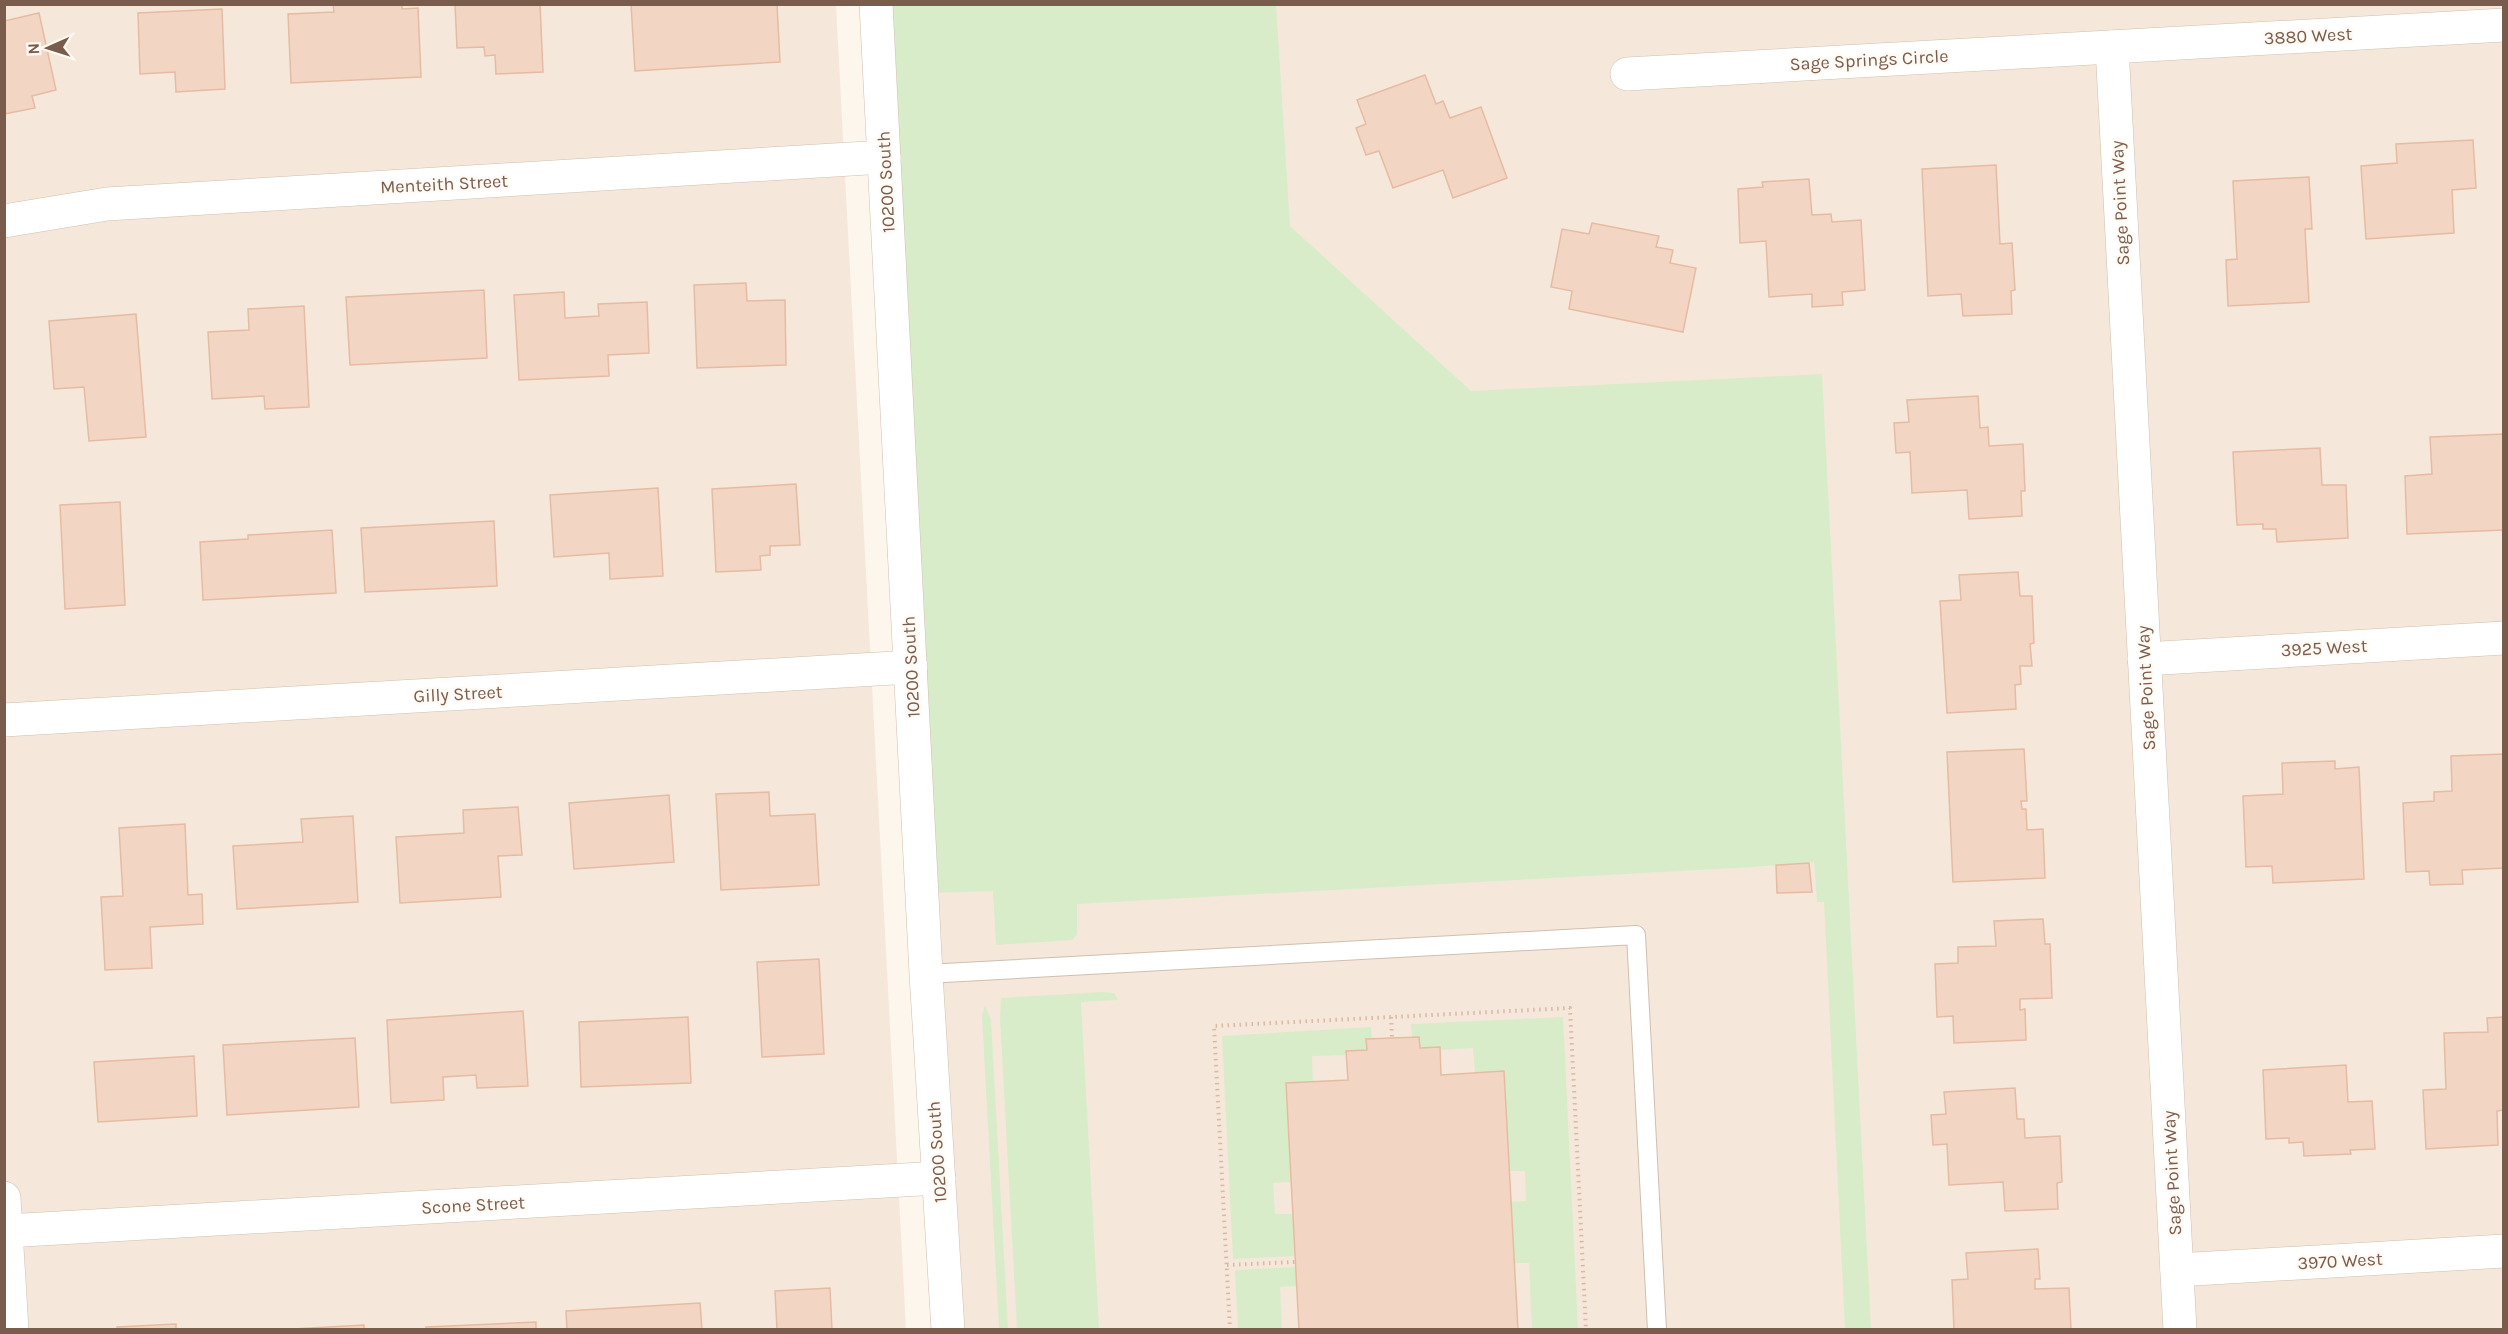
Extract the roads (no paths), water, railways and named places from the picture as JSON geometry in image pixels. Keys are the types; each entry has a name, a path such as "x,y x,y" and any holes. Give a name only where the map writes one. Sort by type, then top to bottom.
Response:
{"street":[{"name":"10200 South","path":"876,4 926,974 948,1329"},
{"name":"3880 West","path":"2112,47 2504,25"},
{"name":"Sage Springs Circle","path":"1627,74 2112,47"},
{"name":"Sage Point Way","path":"2112,47 2180,1329"},
{"name":"Menteith Street","path":"4,221 107,204 884,157"},
{"name":"3925 West","path":"2144,659 2504,638"},
{"name":"Gilly Street","path":"4,720 911,667"},
{"name":"Scone Street","path":"6,1231 939,1178"},
{"path":"4,1198 12,1329"},
{"name":"3970 West","path":"2177,1269 2504,1251"}],"lane":[{"path":"926,974 1636,935 1657,1329"}]}
